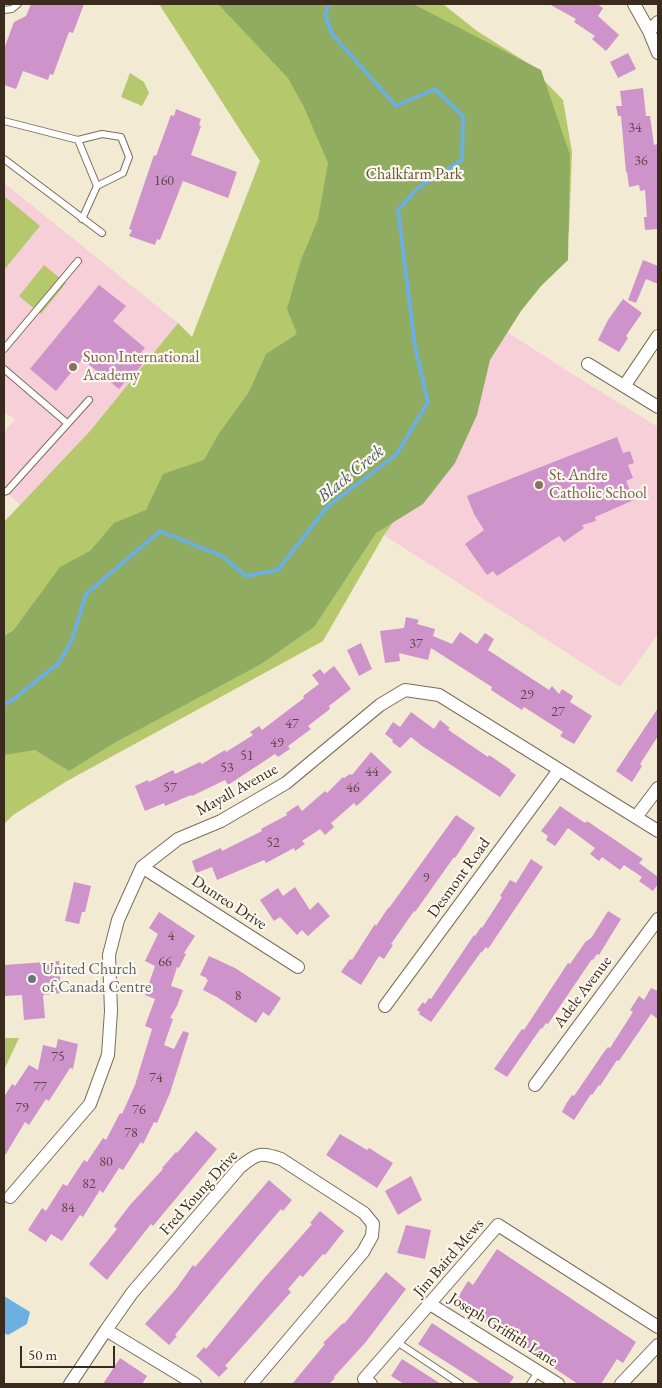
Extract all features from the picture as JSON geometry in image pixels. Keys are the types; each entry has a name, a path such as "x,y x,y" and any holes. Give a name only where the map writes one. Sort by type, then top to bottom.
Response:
{"street":[{"path":"634,4 654,27 658,53"},
{"path":"625,385 658,336"},
{"path":"588,364 658,407"},
{"name":"Mayall Avenue","path":"10,1197 90,1104 108,1054 111,1011 109,955 118,920 142,867 178,839 221,821 286,784 380,705 405,690 439,695 658,831"},
{"name":"Desmont Road","path":"385,1006 559,770"},
{"path":"636,817 658,788"},
{"name":"Dunreo Drive","path":"142,867 298,967"},
{"name":"Adele Avenue","path":"534,1085 658,919"},
{"name":"Fred Young Drive","path":"70,1384 132,1293 240,1167 254,1156 266,1154 281,1159 364,1213 373,1224 372,1236 362,1252 251,1384"},
{"name":"Jim Baird Mews","path":"365,1383 397,1342 498,1225 658,1327"},
{"name":"Joseph Griffith Lane","path":"430,1304 558,1384"},
{"path":"106,1330 195,1384"},
{"path":"621,1384 658,1344"}],"lane":[{"path":"4,10 12,9 18,4"},
{"path":"4,121 78,140 102,134 120,138 129,157 123,173 97,186 82,219"},
{"path":"78,140 97,186"},
{"path":"4,159 102,233"},
{"path":"4,349 78,261"},
{"path":"4,369 68,423"},
{"path":"4,492 7,491 88,400"},
{"path":"397,1342 460,1384"},
{"path":"530,1384 538,1372"}],"shaded area":[{"name":"Suon International Academy","path":"4,183 178,323 90,431 20,505 4,490 4,432 15,420 4,411"},
{"name":"St. Andre Catholic School","path":"492,322 658,427 658,634 620,687 384,535 457,435"}],"green space":[{"name":"Chalkfarm Park","path":"159,4 443,4 477,31 526,62 563,100 572,152 569,232 492,322 457,435 384,535 323,641 67,781 13,815 4,824 4,522 90,431 178,323 192,337 260,161"},
{"name":"Chalkfarm Park","path":"218,4 413,4 541,70 570,155 568,260 541,286 521,311 490,360 477,415 455,463 423,504 376,533 314,627 261,664 116,742 69,771 35,750 4,755 4,636 13,631 60,567 90,551 114,523 146,510 163,474 204,460 218,435 249,392 266,354 297,334 287,309 301,260 318,219 328,163 304,107 288,78"},
{"path":"130,73 144,82 149,93 142,106 121,97"},
{"path":"4,196 40,226 4,270"},
{"path":"44,265 66,283 41,314 19,296"},
{"path":"4,1038 19,1038 4,1070"}],"water":[{"path":"4,1296 30,1312 27,1324 8,1335 4,1333"}],"building":[{"path":"31,4 84,4 73,33 69,32 53,75 50,74 48,80 23,71 16,89 4,85 4,49 14,22 26,16"},
{"path":"549,4 597,4 603,8 598,16 619,35 606,51 592,39 595,36 574,22 576,19"},
{"path":"628,53 636,69 618,78 610,62"},
{"path":"643,88 646,116 650,116 654,145 657,144 658,161 658,229 645,230 644,217 647,217 645,190 640,191 639,185 629,187 621,116 618,116 616,106 622,106 620,91"},
{"path":"176,109 201,119 199,125 201,126 191,155 237,172 228,198 183,181 160,240 157,239 155,245 129,236 132,230 129,229 154,155 156,156 171,115 174,116"},
{"path":"643,260 658,266 658,284 646,279 636,303 628,300"},
{"path":"99,285 126,306 113,321 145,348 139,355 146,360 127,383 125,382 119,389 82,359 56,391 30,369"},
{"path":"623,299 642,313 626,336 628,338 619,352 598,340 608,320"},
{"path":"617,437 623,453 630,451 634,463 628,465 633,478 626,481 634,500 595,517 596,521 582,525 584,528 564,542 559,536 497,576 493,571 487,575 465,544 484,530 474,514 467,496"},
{"path":"406,617 419,620 417,624 435,629 433,636 452,644 460,632 477,644 485,633 494,639 488,650 549,690 552,686 559,694 562,689 573,696 570,702 592,716 574,744 560,736 563,732 524,707 522,710 491,690 492,687 431,648 428,660 399,653 400,661 385,663 380,631 404,628"},
{"path":"361,643 372,669 359,676 347,650"},
{"path":"334,666 351,689 308,726 311,729 288,746 290,749 278,757 275,754 228,785 225,780 192,796 165,806 164,803 145,811 135,786 148,780 149,782 173,770 175,774 200,762 202,764 225,750 226,752 253,735 250,732 259,726 262,730 304,698 303,696 319,684 312,675 320,669 324,674"},
{"path":"658,708 658,736 640,764 642,766 632,782 616,771"},
{"path":"411,712 434,729 440,720 450,728 448,729 450,731 511,770 516,775 500,797 411,737 400,748 392,742 393,740 385,734 393,722 400,727"},
{"path":"371,752 392,772 359,804 356,806 354,803 331,823 334,827 325,835 320,829 302,841 305,844 295,851 294,848 266,863 264,860 217,880 212,867 196,873 192,861 221,848 222,851 262,831 261,829 287,815 286,813 298,805 302,811 325,791 327,793 343,777 352,775"},
{"path":"560,806 582,821 586,823 587,821 643,859 639,863 658,877 658,884 653,891 639,881 642,877 624,865 620,870 602,857 599,861 590,854 595,848 568,828 555,846 546,840 548,836 541,831"},
{"path":"456,815 475,828 391,944 393,945 384,959 379,956 361,985 341,972 350,959 352,960 375,924 376,926"},
{"path":"531,859 543,867 488,949 486,947 481,952 431,1022 419,1014 420,1012 417,1010 423,1002 425,1004 429,998 431,999 474,935 482,928 502,897 500,896 510,880 516,883"},
{"path":"74,882 91,886 85,912 82,912 79,924 65,921"},
{"path":"295,887 310,910 318,902 330,916 308,936 302,930 297,935 280,917 274,921 260,900 278,888 283,896"},
{"path":"608,911 621,919 599,955 597,954 592,959 548,1024 546,1023 541,1028 507,1077 494,1069 522,1029 524,1030 568,963 570,964 586,941 592,937"},
{"path":"159,912 195,936 184,953 186,954 179,968 177,967 171,986 183,990 170,1018 173,1019 164,1045 174,1049 183,1031 189,1033 170,1093 157,1123 154,1122 143,1144 141,1142 123,1170 119,1168 103,1193 100,1190 83,1217 80,1215 62,1241 51,1234 46,1242 28,1230 42,1208 46,1211 63,1184 67,1186 84,1160 87,1162 103,1138 106,1140 120,1113 122,1114 135,1085 152,1029 145,1026 155,999 145,995 155,966 145,961 158,934 149,928"},
{"path":"209,956 235,968 281,998 269,1016 263,1012 256,1023 203,990 208,980 200,975"},
{"name":"United Church of Canada Centre","path":"59,961 61,993 43,995 45,1018 24,1020 22,995 4,996 4,965"},
{"path":"651,988 658,991 658,1019 651,1014 619,1061 617,1060 600,1086 591,1094 574,1120 562,1112 566,1104 572,1095 574,1096 604,1052 608,1047 610,1048 633,1012 630,1010 639,996 644,1000"},
{"path":"58,1039 78,1044 73,1069 70,1068 49,1101 46,1099 29,1125 25,1122 4,1157 4,1097 12,1084 15,1086 29,1065 38,1070 43,1045 56,1048"},
{"path":"196,1131 217,1149 153,1226 151,1224 107,1280 89,1264 117,1229 114,1226 130,1205"},
{"path":"340,1134 367,1150 369,1148 393,1163 377,1188 326,1155"},
{"path":"411,1176 422,1200 398,1215 385,1191"},
{"path":"269,1180 292,1200 283,1211 281,1209 218,1283 169,1345 145,1324 176,1289 193,1265 195,1267"},
{"path":"320,1211 344,1231 325,1255 323,1254 303,1277 300,1275 288,1289 291,1292 225,1366 228,1368 219,1377 196,1356 204,1347 206,1349 260,1283 312,1224 310,1223"},
{"path":"406,1225 431,1230 425,1259 397,1253"},
{"path":"497,1249 636,1342 623,1363 617,1359 601,1384 578,1384 455,1302 468,1281 473,1285"},
{"path":"386,1272 406,1289 365,1343 329,1384 292,1384 325,1344 323,1343 344,1324"},
{"path":"432,1323 514,1377 509,1384 481,1384 418,1344"},
{"path":"120,1358 147,1376 142,1384 103,1384"},
{"path":"402,1359 441,1384 404,1384 391,1376"}],"waterway":[{"name":"Black Creek","path":"4,704 11,701 59,663 72,640 86,594 160,531 222,556 246,576 278,570 327,507 396,455 428,402 415,347 398,210 418,188 462,160 463,116 435,89 396,106 332,34 325,15 329,4"}],"place":[{"name":"Suon International Academy","path":"73,367"},
{"name":"St. Andre Catholic School","path":"539,485"},
{"name":"United Church of Canada Centre","path":"32,979"}]}
